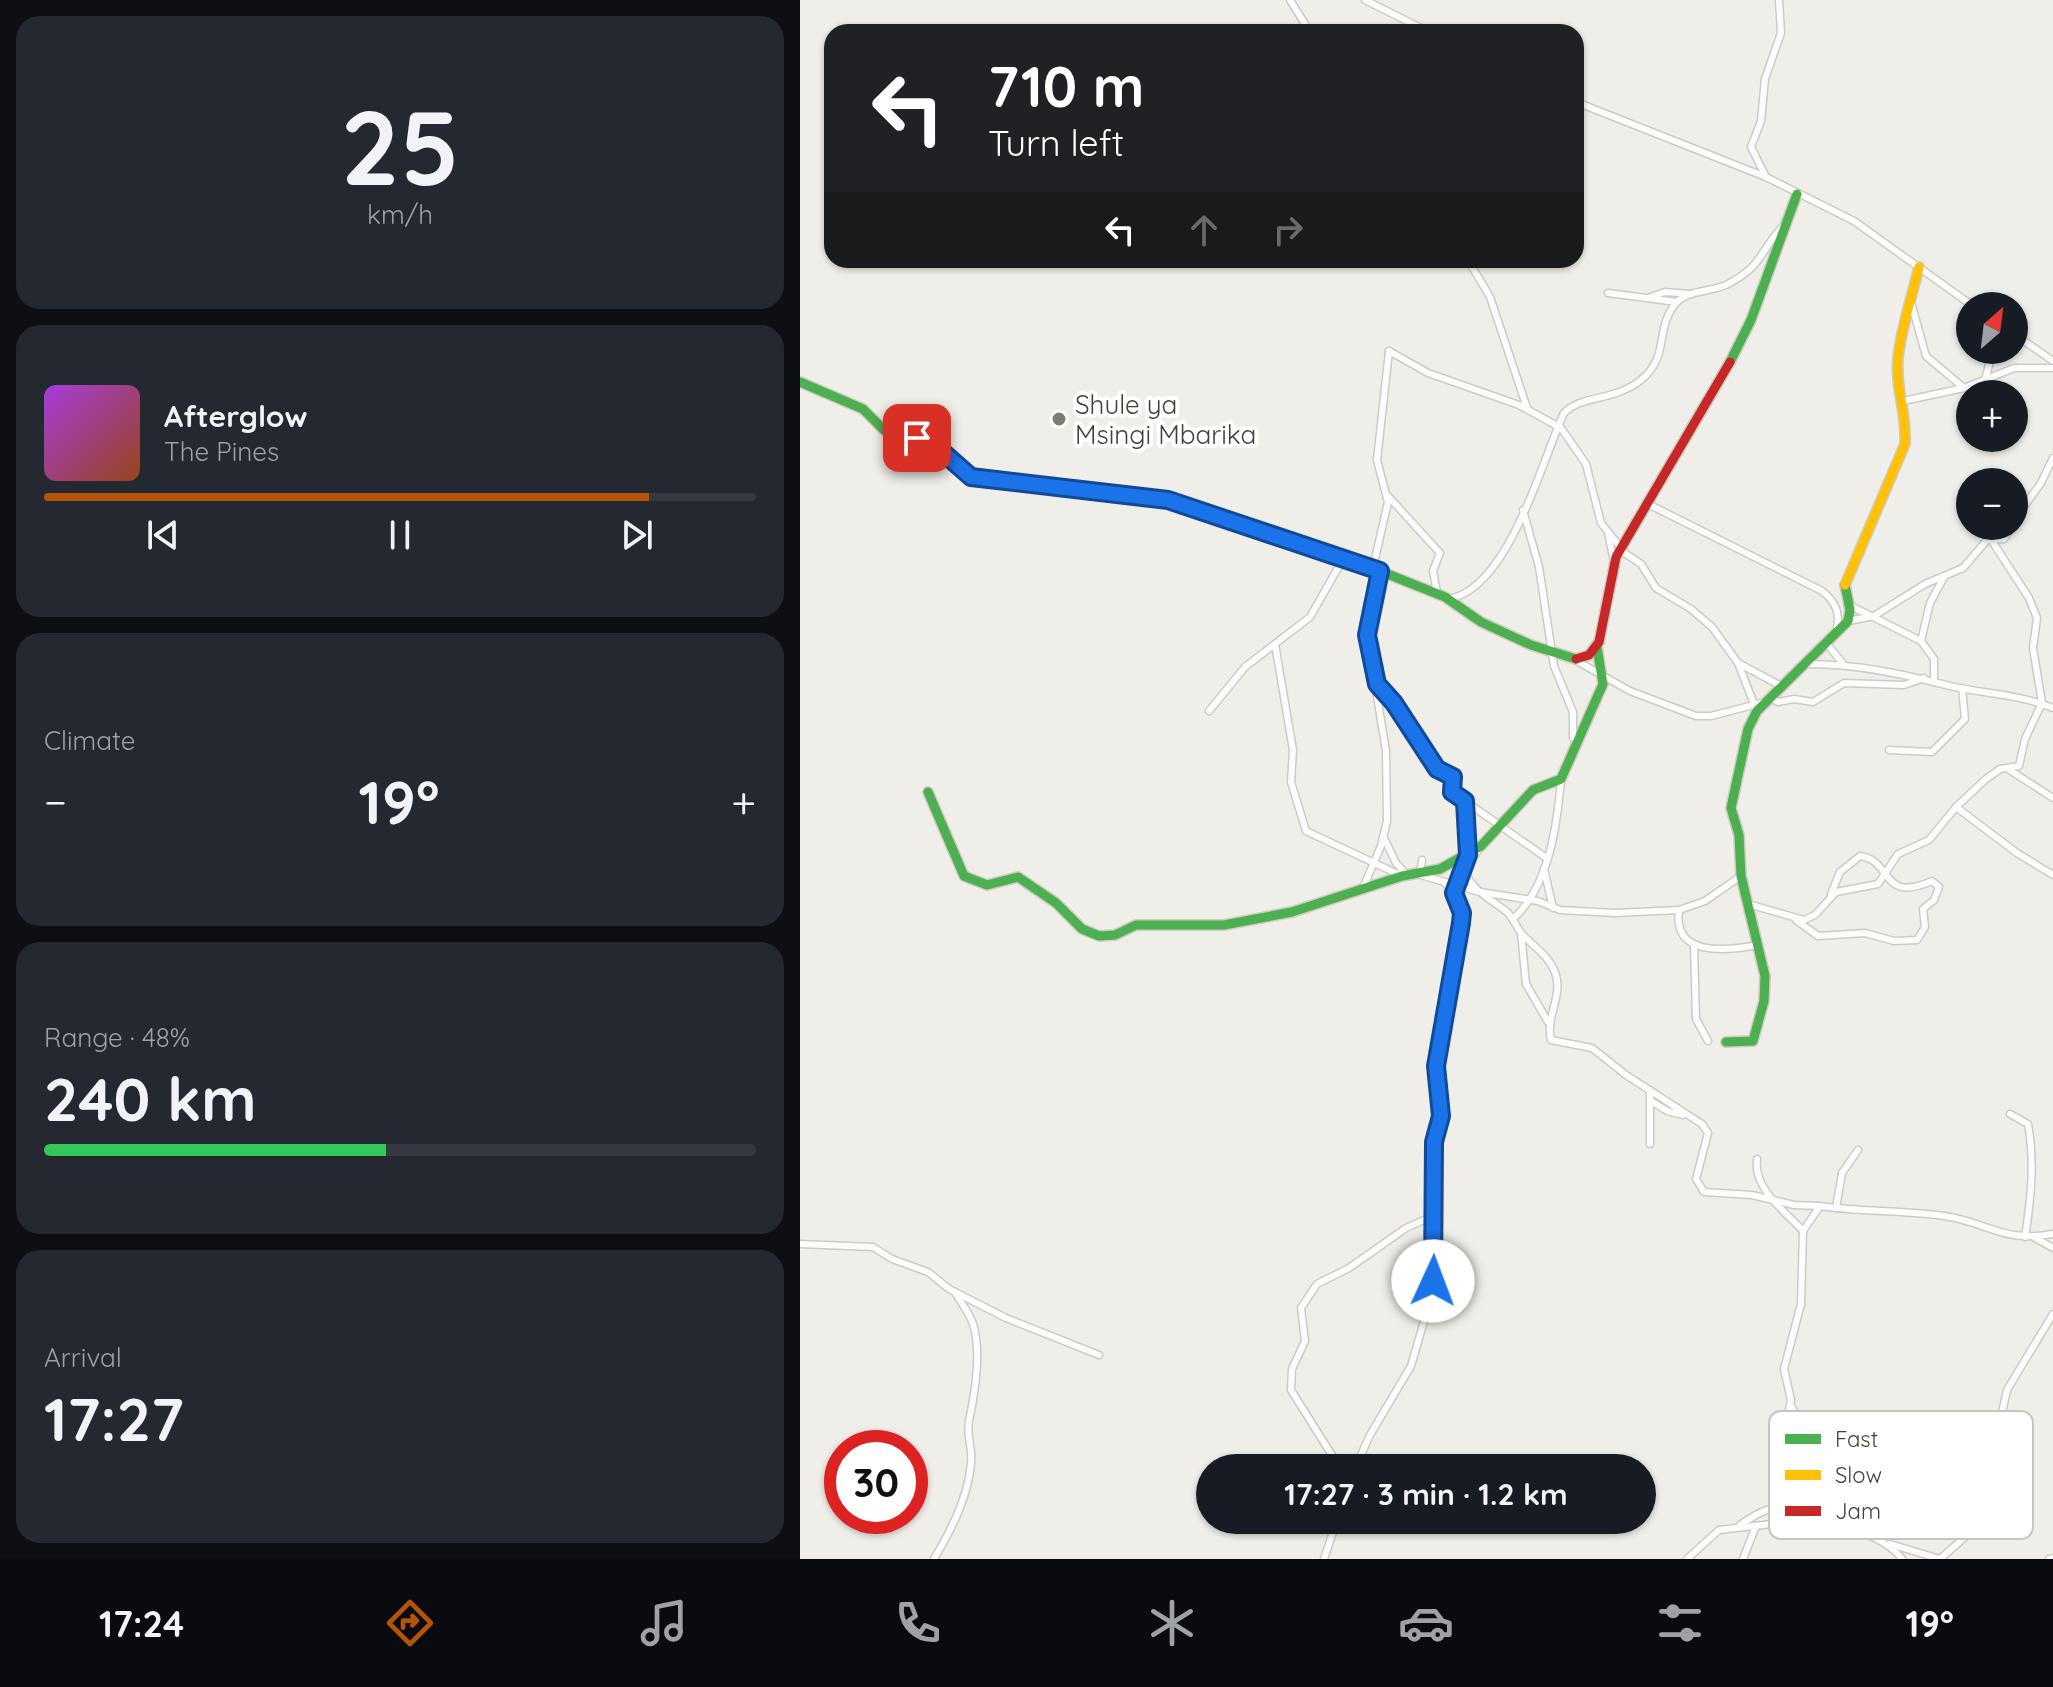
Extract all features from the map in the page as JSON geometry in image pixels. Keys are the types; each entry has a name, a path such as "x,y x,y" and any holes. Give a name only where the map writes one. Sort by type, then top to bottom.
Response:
{"street":[{"path":"1290,0 1305,24"},
{"path":"1365,0 1413,24"},
{"path":"1766,177 1751,147 1761,121 1765,79 1781,33 1779,0"},
{"path":"1584,105 1766,177 1870,230 1956,294"},
{"path":"1553,908 1543,856 1556,819 1561,779 1604,677 1597,647 1614,562 1735,354 1797,194"},
{"path":"1448,599 1462,597 1495,568 1564,413 1574,405 1619,395 1648,374 1661,353 1665,326 1677,302 1691,294 1722,286 1754,269 1786,223"},
{"path":"1726,1042 1751,1043 1758,1031 1765,992 1758,945 1741,876 1739,835 1730,802 1748,729 1763,702 1808,664 1848,621 1849,605 1844,587 1849,569 1905,444 1907,419 1897,380 1898,357 1919,267"},
{"path":"1473,268 1490,297 1521,398 1530,411"},
{"path":"1643,299 1665,292 1691,294"},
{"path":"1608,293 1677,302"},
{"path":"1912,306 1926,356 1956,381"},
{"path":"2028,344 2053,361"},
{"path":"1363,888 1384,838 1386,751 1367,635 1387,495 1377,460 1389,351 1428,373 1530,411 1558,426 1586,464 1601,523 1620,549 1642,565 1656,588 1688,607 1712,627 1763,702"},
{"path":"1985,380 1989,364"},
{"path":"1985,380 2014,368 2053,368"},
{"path":"800,382 863,409 884,430 934,445 971,477 1168,500 1437,593 1491,627 1572,659 1643,697 1696,716 1711,716 1763,702 1794,699 1813,702 1844,683 1904,685 1924,678"},
{"path":"1903,401 1956,390"},
{"path":"2028,501 2053,458"},
{"path":"1387,495 1441,554 1433,571 1437,593"},
{"path":"1648,504 1822,591 1837,611 1830,642 1844,665"},
{"path":"1523,510 1539,567 1557,674 1573,712 1573,746"},
{"path":"1608,532 1614,562"},
{"path":"1848,621 1874,616 1925,584 1963,568 1988,540"},
{"path":"1991,540 2036,610 2033,648 2042,703 2025,739 2020,764 2025,779"},
{"path":"1209,711 1242,669 1314,612 1338,568 1348,561"},
{"path":"1921,641 1930,603 1944,577"},
{"path":"1849,605 1921,641 1934,659 1934,681"},
{"path":"1275,644 1293,750 1291,782 1304,827 1314,837 1412,875 1444,882 1455,889 1530,900 1553,908 1615,913 1679,910 1705,901 1741,876"},
{"path":"1572,659 1586,657 1597,647"},
{"path":"1738,663 1783,687"},
{"path":"1808,664 1844,665 1924,678 1962,688 2023,696 2053,708"},
{"path":"1377,684 1394,703 1437,769 1453,777 1452,792 1499,828 1543,856"},
{"path":"1889,750 1920,754 1936,749 1965,719 1962,688"},
{"path":"1796,920 1815,915 1831,896 1841,890 1872,888 1884,877 1898,854 1929,840 1956,807 1996,771 2014,769 2020,764"},
{"path":"2004,768 2053,798"},
{"path":"1362,1454 1418,1347 1433,1290 1434,1142 1441,1116 1436,1066 1462,916 1455,889 1481,846 1533,790 1561,779"},
{"path":"928,792 964,876 987,885 1007,877 1018,877 1056,903 1082,929 1099,936 1115,935 1136,925 1224,925 1292,912 1412,875 1468,855 1481,846"},
{"path":"1465,801 1468,855 1465,869 1480,892 1513,919 1521,933 1542,952 1555,973 1557,997 1549,1027"},
{"path":"1956,807 2017,853 2053,875"},
{"path":"1384,838 1396,863 1412,875"},
{"path":"1748,904 1796,920 1818,936 1865,933 1894,941 1917,940 1925,927 1923,909 1934,900 1938,883 1932,881 1910,889 1884,877 1871,859 1860,856 1836,878 1831,896"},
{"path":"1412,875 1422,860"},
{"path":"1513,919 1530,900 1544,867"},
{"path":"1679,910 1678,929 1683,938 1694,945 1721,950 1758,945"},
{"path":"1521,933 1526,984 1549,1027 1551,1040 1592,1048 1702,1124 1708,1133 1696,1171 1699,1189 1712,1194 1752,1195 1836,1208 1946,1216 1993,1232 2025,1237 2053,1234"},
{"path":"1694,945 1696,1021 1708,1041"},
{"path":"1650,1090 1650,1144"},
{"path":"1651,1101 1667,1111 1687,1115"},
{"path":"2010,1114 2028,1124 2028,1147 2034,1162 2025,1237"},
{"path":"1836,1208 1842,1173 1858,1150"},
{"path":"1757,1159 1757,1172 1773,1200 1803,1231"},
{"path":"1794,1411 1784,1369 1801,1304 1803,1231 1820,1206"},
{"path":"1331,1454 1291,1390 1292,1369 1305,1341 1301,1308 1317,1284 1349,1268 1406,1228 1433,1216"},
{"path":"2034,1237 2053,1248"},
{"path":"800,1244 873,1247 892,1259 928,1272 955,1292 1018,1324 1099,1355"},
{"path":"934,1559 945,1546 961,1508 971,1464 968,1423 976,1372 975,1334 968,1313 955,1292"},
{"path":"2002,1411 2007,1390 2053,1314"},
{"path":"1790,1411 1791,1406"},
{"path":"1740,1525 1769,1509"},
{"path":"1687,1559 1719,1530 1740,1525 1769,1524"},
{"path":"1743,1559 1756,1526"},
{"path":"1324,1559 1332,1534"},
{"path":"1875,1539 1940,1559 1963,1539"},
{"path":"1887,1544 1902,1559"}],"traffic: fast":[{"path":"1730,362 1751,320 1797,194"},
{"path":"800,382 863,409 884,430 934,445 971,477 1168,500 1380,571 1445,597 1481,622 1531,645 1576,659"},
{"path":"1726,1042 1753,1041 1764,1001 1765,976 1741,876 1739,835 1731,808 1748,729 1757,711 1848,621 1850,610 1845,585"},
{"path":"928,792 964,876 987,885 1018,877 1056,903 1082,929 1099,936 1115,935 1136,925 1224,925 1292,912 1402,876 1440,869 1481,846 1533,790 1561,779 1603,684 1597,647"}],"traffic: slow":[{"path":"1845,585 1905,444 1898,358 1919,267"}],"traffic: jam":[{"path":"1576,659 1589,655 1599,642 1616,557 1730,362"}],"place":[{"name":"Shule ya Msingi Mbarika","path":"1059,419"}],"route":[{"path":"917,438 938,448 971,477 1168,500 1380,571 1367,635 1377,684 1390,697 1437,769 1452,775 1452,792 1465,801 1468,855 1454,893 1462,913 1461,923 1436,1066 1441,1120 1434,1142 1433,1281"}]}
